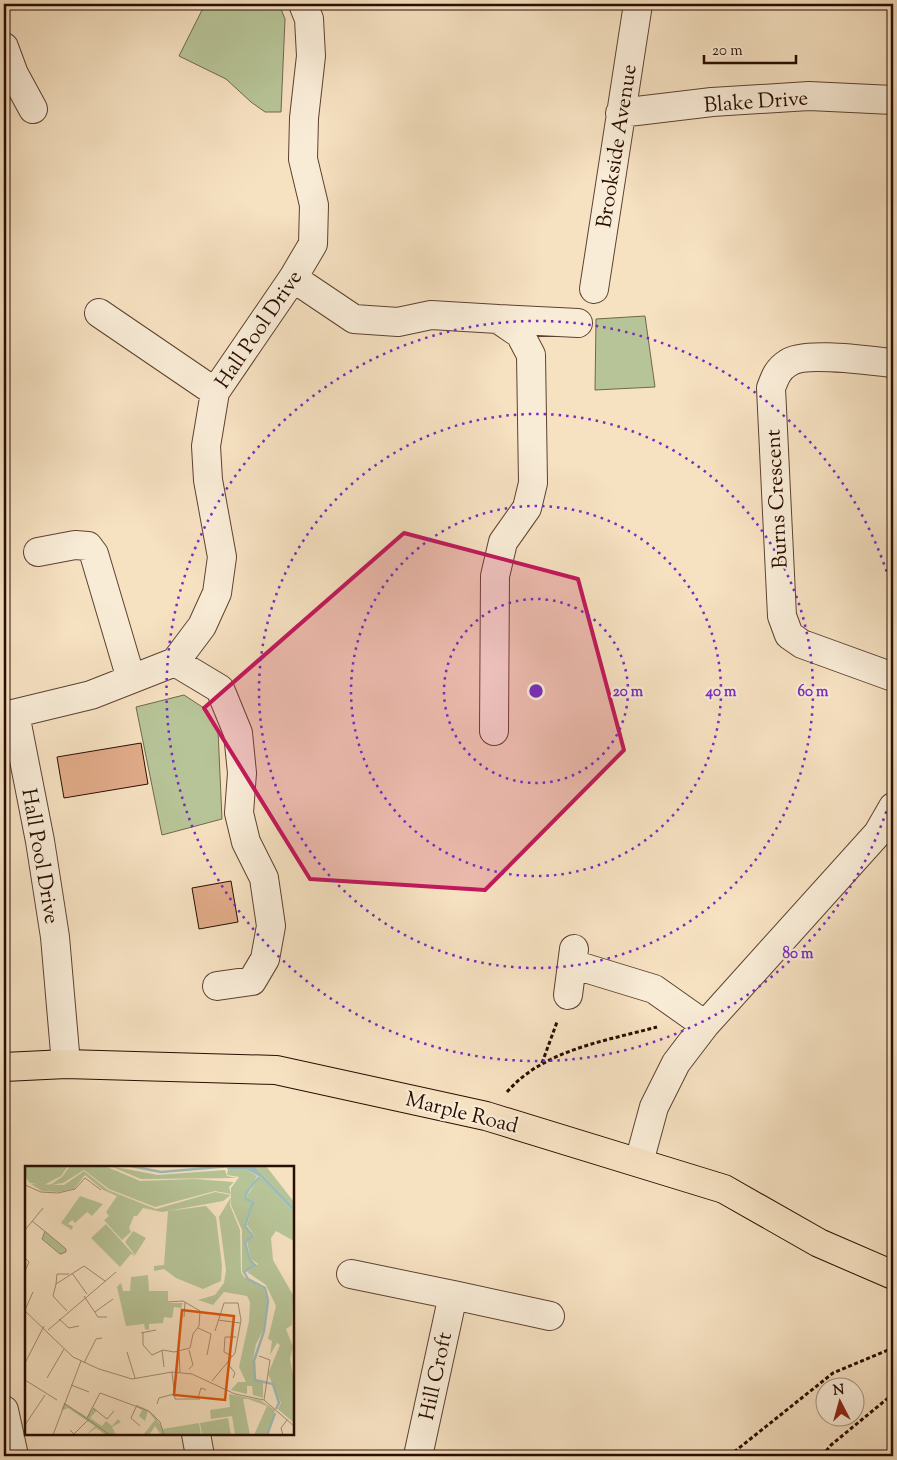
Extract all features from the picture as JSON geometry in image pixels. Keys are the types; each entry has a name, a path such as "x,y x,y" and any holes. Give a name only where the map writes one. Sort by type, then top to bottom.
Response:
{"main road":[{"name":"Marple Road","path":"4,1067 66,1064 276,1070 486,1116 724,1189 819,1243 893,1275"}],"street":[{"name":"Hall Pool Drive","path":"66,1064 55,937 40,841 9,715 91,695 175,662 202,626 217,593 222,557 208,480 206,446 215,392 293,278 313,244 314,205 303,159 304,118 311,56 309,19 303,4"},
{"name":"Brookside Avenue","path":"594,289 638,4"},
{"path":"4,47 9,77 33,109"},
{"name":"Blake Drive","path":"620,113 712,102 809,96 893,100"},
{"path":"293,278 354,319 398,322 431,314 578,323"},
{"path":"99,313 215,392"},
{"path":"494,731 495,576 503,542 527,508 533,483 530,355 520,334 498,319"},
{"name":"Burns Crescent","path":"893,363 809,357 789,361 777,372 771,388 782,616 789,635 802,644 893,677"},
{"path":"38,552 75,545 88,546 94,554 131,679"},
{"path":"175,662 220,689 238,733 242,773 239,813 246,842 264,878 269,916 270,926 265,959 252,981 217,986"},
{"path":"639,1162 654,1106 700,1021 885,838 893,807"},
{"path":"568,995 573,957 654,988 700,1021"},
{"path":"351,1274 550,1316"},
{"name":"Hill Croft","path":"418,1456 452,1295"},
{"path":"4,1410 10,1450"},
{"path":"196,1435 200,1456"}],"path":[{"path":"541,1064 568,995"},
{"path":"486,1116 510,1088 541,1064 577,1049 700,1021"},
{"path":"729,1456 833,1373 893,1348"},
{"path":"822,1456 831,1445 893,1394"}],"highlighted area":[{"path":"404,533 578,579 624,750 485,890 310,879 204,708"}],"green space":[{"path":"205,4 279,4 285,19 281,112 265,112 226,79 179,56"},
{"path":"645,316 655,387 595,390 596,319"},
{"path":"184,695 207,710 218,730 222,819 162,835 136,707"}],"building":[{"path":"141,743 148,784 64,798 57,757"},
{"path":"231,881 238,922 199,929 192,888"}]}
